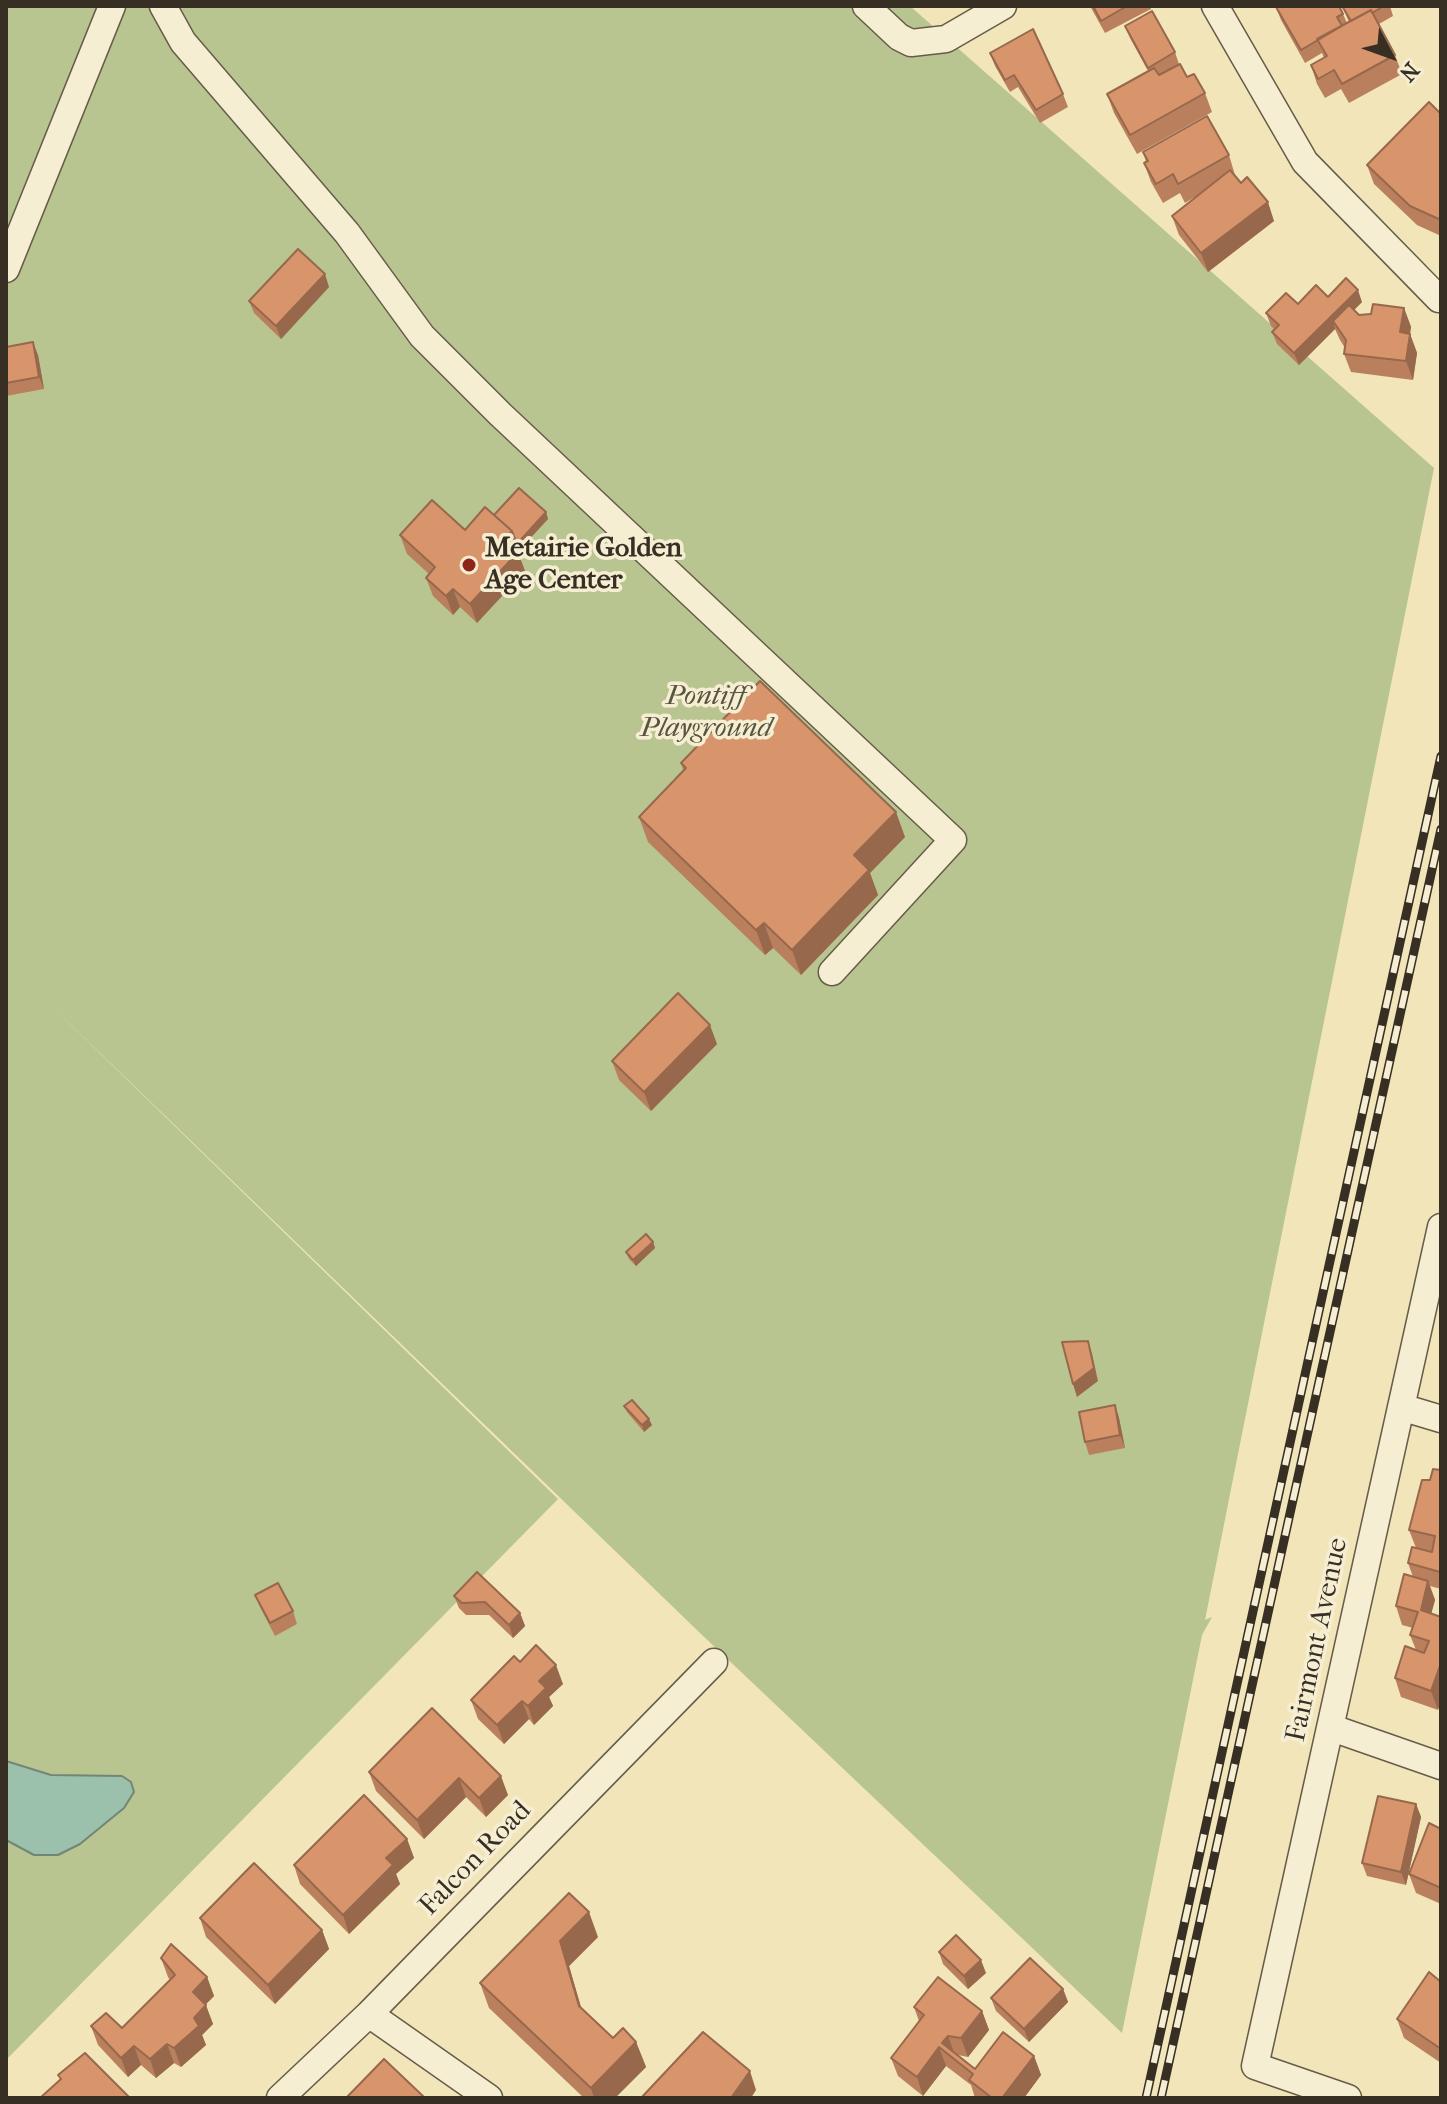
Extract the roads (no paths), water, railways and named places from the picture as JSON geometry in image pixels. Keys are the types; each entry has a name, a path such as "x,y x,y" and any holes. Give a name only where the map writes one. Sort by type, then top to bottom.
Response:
{"street":[{"path":"6,269 112,6"},
{"path":"163,6 183,42 347,233 422,336 500,414 953,840 832,972"},
{"path":"866,6 899,37 911,43 946,39 1003,6"},
{"path":"1215,6 1305,162 1439,299"},
{"name":"Fairmont Avenue","path":"1348,2098 1328,2088 1255,2066 1441,1227"},
{"path":"1401,1407 1441,1419"},
{"name":"Falcon Road","path":"280,2098 369,2014 714,1662"},
{"path":"1332,1728 1441,1766"},
{"path":"369,2014 489,2098"}],"railway":[{"path":"1146,2098 1441,756"},
{"path":"1161,2098 1441,829"}],"place":[{"name":"Metairie Golden Age Center","path":"469,565"}],"park label":[{"name":"Pontiff Playground","path":"706,713"}]}
